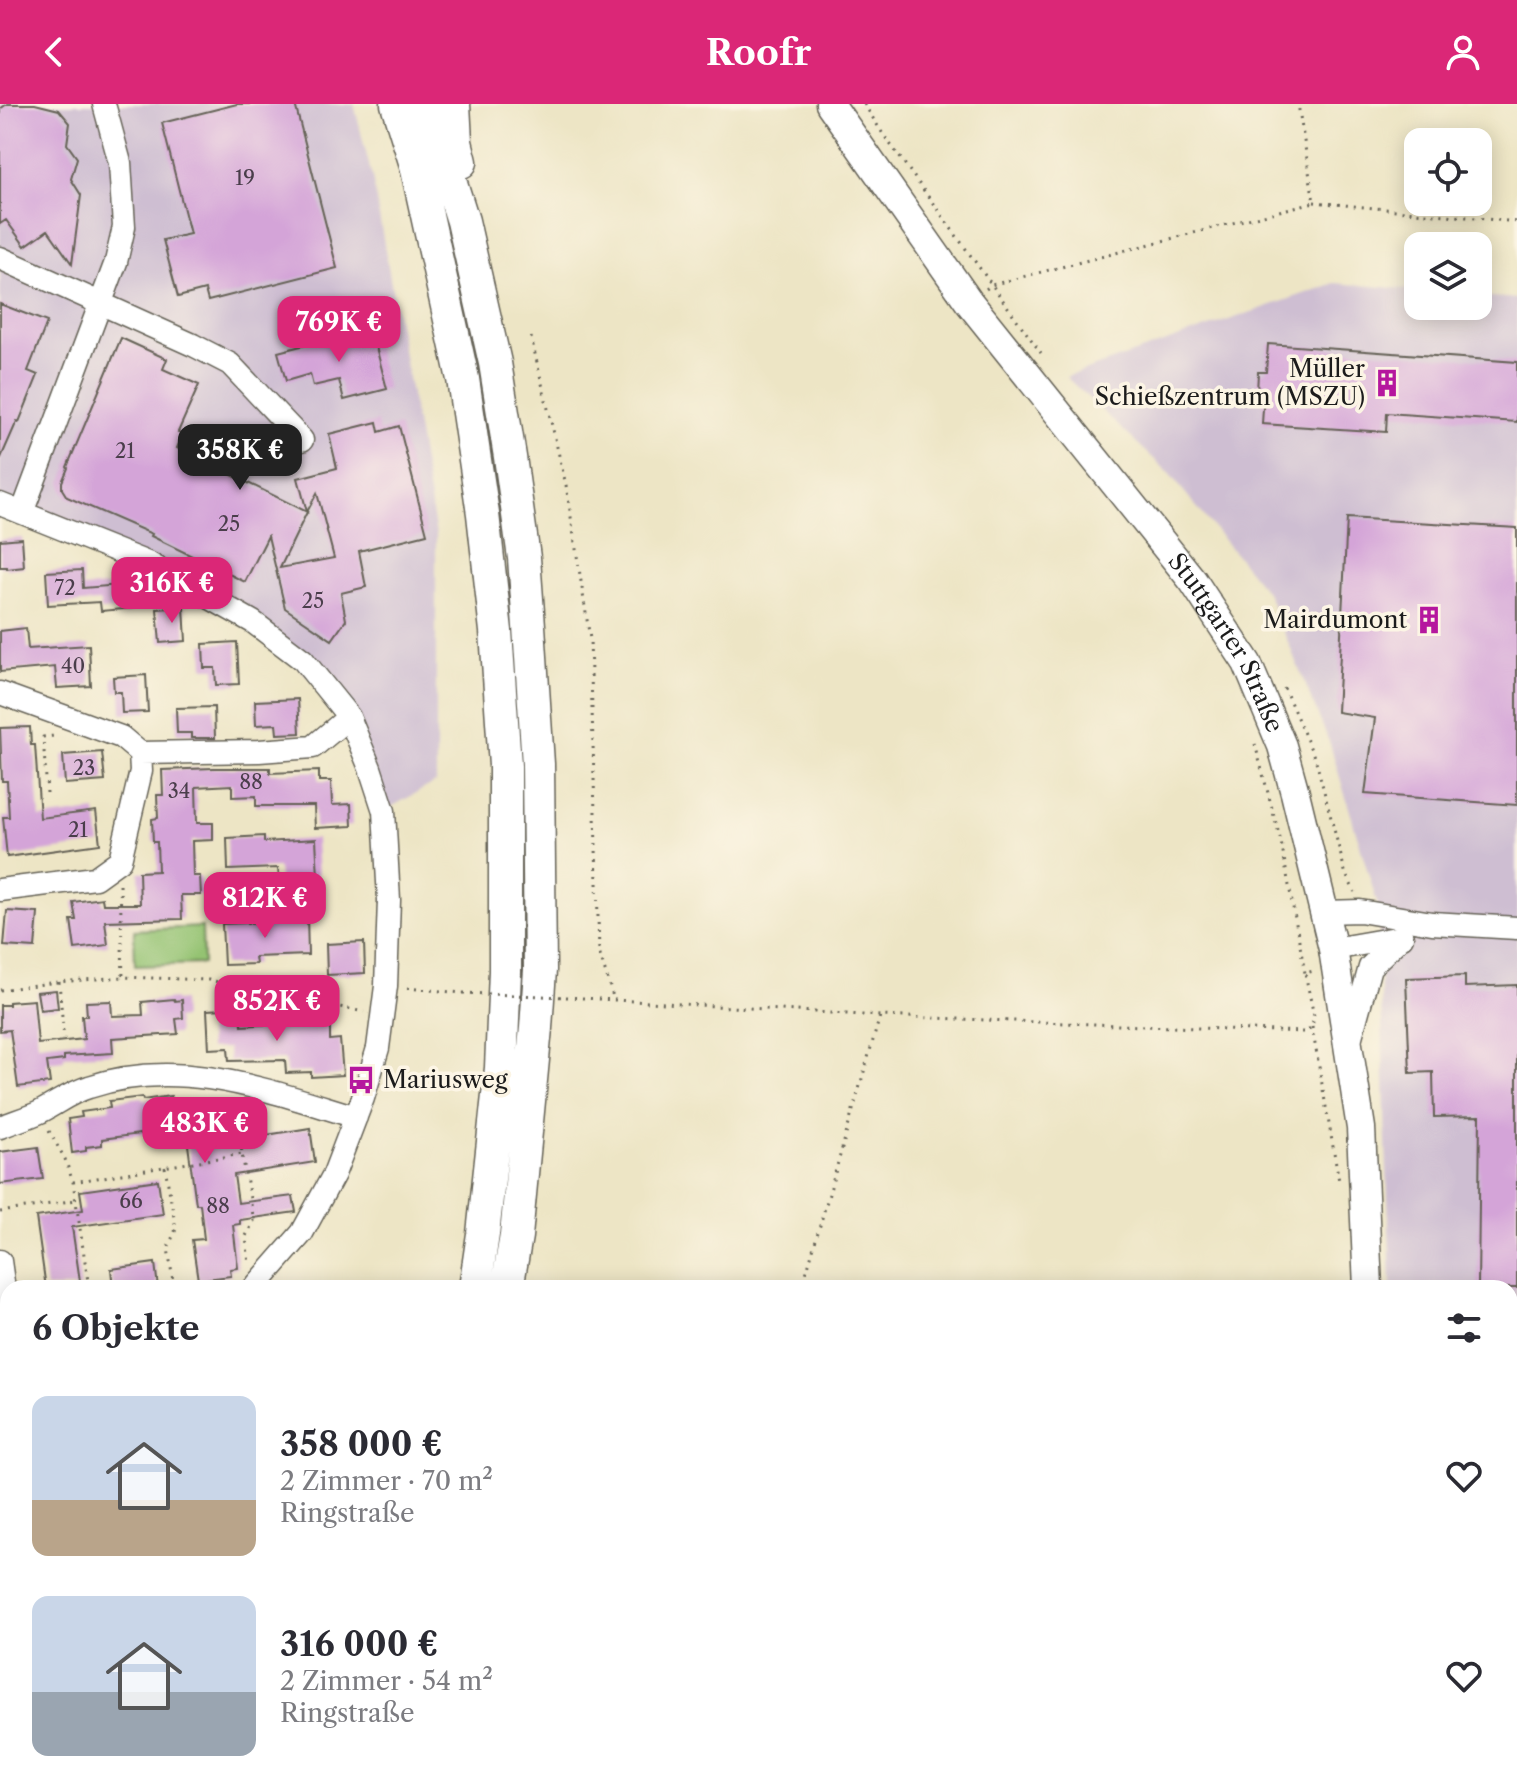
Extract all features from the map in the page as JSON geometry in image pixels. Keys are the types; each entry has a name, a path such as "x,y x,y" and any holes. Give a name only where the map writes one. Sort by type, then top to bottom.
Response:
{"highway":[{"path":"397,104 416,165 463,379 496,631 505,766 505,971 501,1068 476,1280"},
{"path":"426,104 463,221 495,363 524,558 538,764 539,985 516,1236 508,1280"},
{"path":"454,104 456,142 464,172 463,221"}],"main road":[{"name":"Stuttgarter Straße","path":"830,104 980,294 1193,581 1247,663 1282,746 1334,958 1361,1128 1368,1280"}],"street":[{"path":"22,513 116,262 124,227 120,163 104,104"},
{"path":"0,258 230,364 302,440"},
{"path":"0,504 150,564 253,622 303,660 349,717 370,768 384,811 389,900 386,986 378,1048 334,1174 302,1233 261,1280"},
{"path":"0,693 121,737 140,753 313,747 349,717"},
{"path":"0,890 95,878 120,860 141,771 140,753"},
{"path":"1324,912 1360,911 1432,923 1517,928"},
{"path":"1334,958 1401,937 1432,923"},
{"path":"1349,1046 1370,967 1401,937"},
{"path":"0,1127 39,1112 85,1087 127,1076 150,1074 184,1074 238,1083 356,1117"}],"path":[{"path":"864,104 980,294 1048,362"},
{"path":"1298,104 1314,202"},
{"path":"980,294 1314,202 1517,222"},
{"path":"531,337 566,485 590,639 599,952 614,1001"},
{"path":"47,793 43,737 55,736"},
{"path":"1254,742 1281,842 1314,1016 1312,1027 1341,1193"},
{"path":"120,860 123,977"},
{"path":"259,878 261,936"},
{"path":"260,906 318,903"},
{"path":"1305,973 1334,958"},
{"path":"0,990 123,977 209,980 383,1017"},
{"path":"59,982 64,1039"},
{"path":"386,986 880,1016 1304,1032 1312,1027"},
{"path":"804,1280 880,1016"},
{"path":"43,1120 65,1159 73,1182 88,1280"},
{"path":"239,1125 254,1221 246,1236 250,1265"},
{"path":"73,1182 242,1154"},
{"path":"165,1167 176,1229 168,1248 173,1280"},
{"path":"0,1212 76,1200"}],"shaded area":[{"path":"0,104 354,104 372,177 436,534 436,782 384,811 349,717 253,622 0,503"},
{"path":"1335,283 1404,289 1404,320 1492,320 1492,297 1517,299 1517,1280 1391,1280 1378,906 1330,744 1268,594 1168,472 1066,377"}],"green space":[{"path":"202,927 203,964 135,966 134,930"}],"building":[{"path":"7,104 35,104 59,110 70,123 67,144 77,158 71,179 81,195 72,264 48,230 25,246 6,220 0,224 0,109"},
{"path":"237,104 295,104 337,268 208,301 205,290 178,297 163,240 190,234 162,123"},
{"path":"0,304 47,322 28,371 38,375 0,460"},
{"path":"371,328 387,389 344,400 339,380 313,386 310,374 286,381 278,352"},
{"path":"121,338 167,359 163,369 199,385 178,432 183,434 177,448 307,512 298,478 337,468 329,434 377,422 379,432 399,426 427,534 359,551 366,587 341,593 346,620 332,640 285,608 268,536 245,582 152,534 67,497 62,482","holes":["317,493 334,558 280,568 307,512"]},
{"name":"Müller Schießzentrum (MSZU)","path":"1268,344 1517,362 1517,422 1387,413 1386,432 1262,424 1264,393 1257,393 1258,372 1266,372"},
{"name":"Mairdumont","path":"1347,518 1517,528 1517,805 1365,794 1375,718 1337,712"},
{"path":"22,538 24,567 0,567 0,540"},
{"path":"82,570 83,588 133,584 135,608 101,611 100,602 48,605 46,572"},
{"path":"184,607 186,641 160,643 157,609"},
{"path":"26,628 28,649 89,645 91,686 57,688 55,667 0,672 0,631"},
{"path":"237,642 239,684 216,685 215,668 204,668 203,644"},
{"path":"146,675 148,712 122,713 121,692 114,692 113,677"},
{"path":"298,699 300,733 277,734 276,724 256,725 255,701"},
{"path":"214,707 215,738 191,738 191,733 177,733 176,708"},
{"path":"30,727 31,745 35,745 40,818 96,811 100,844 7,857 3,817 9,817 7,781 2,781 0,728"},
{"path":"102,752 105,781 65,784 63,755"},
{"path":"270,768 270,773 319,771 319,781 331,781 332,805 351,804 352,826 315,828 314,806 256,806 256,796 232,797 232,785 196,787 197,823 213,823 213,840 192,841 193,876 200,876 201,895 181,895 182,919 105,921 108,945 75,949 71,920 76,920 73,902 102,898 103,904 140,904 139,872 158,871 152,819 158,818 157,795 163,795 162,770"},
{"path":"264,836 264,842 316,839 318,877 279,879 278,868 228,870 227,838"},
{"path":"7,911 38,913 35,948 4,946"},
{"path":"307,916 308,955 255,957 256,964 224,965 222,924 269,922 268,917"},
{"path":"364,942 365,973 327,975 326,944"},
{"path":"1465,976 1465,987 1517,985 1517,1280 1478,1280 1480,1116 1434,1117 1433,1072 1410,1073 1406,978"},
{"path":"56,990 58,1008 40,1010 37,992"},
{"path":"34,1000 38,1044 84,1039 82,1016 87,1016 86,1002 111,1001 112,1016 143,1015 142,1002 182,1000 183,1018 176,1019 178,1034 112,1038 113,1053 64,1056 64,1060 47,1062 50,1083 18,1087 10,1030 0,1031 0,1005"},
{"path":"241,1008 242,1026 305,1022 304,1018 330,1024 330,1040 340,1039 343,1075 311,1077 311,1072 286,1073 285,1060 229,1061 228,1048 209,1049 207,1010"},
{"path":"171,1096 174,1112 230,1105 236,1140 310,1128 315,1162 234,1175 238,1203 293,1196 296,1212 240,1220 240,1224 233,1225 238,1268 230,1269 231,1276 198,1280 192,1240 204,1239 186,1130 102,1139 102,1145 72,1153 68,1119 82,1117 81,1112 110,1108 109,1101"},
{"path":"38,1147 43,1179 0,1184 0,1152"},
{"path":"158,1180 163,1214 72,1227 80,1280 45,1280 36,1217 83,1210 80,1191"},
{"path":"155,1263 157,1280 112,1280 111,1269"}],"place":[{"name":"Müller Schießzentrum (MSZU)","path":"1387,383"},
{"name":"Mairdumont","path":"1429,620"},
{"name":"Mariusweg","path":"361,1080"}]}
